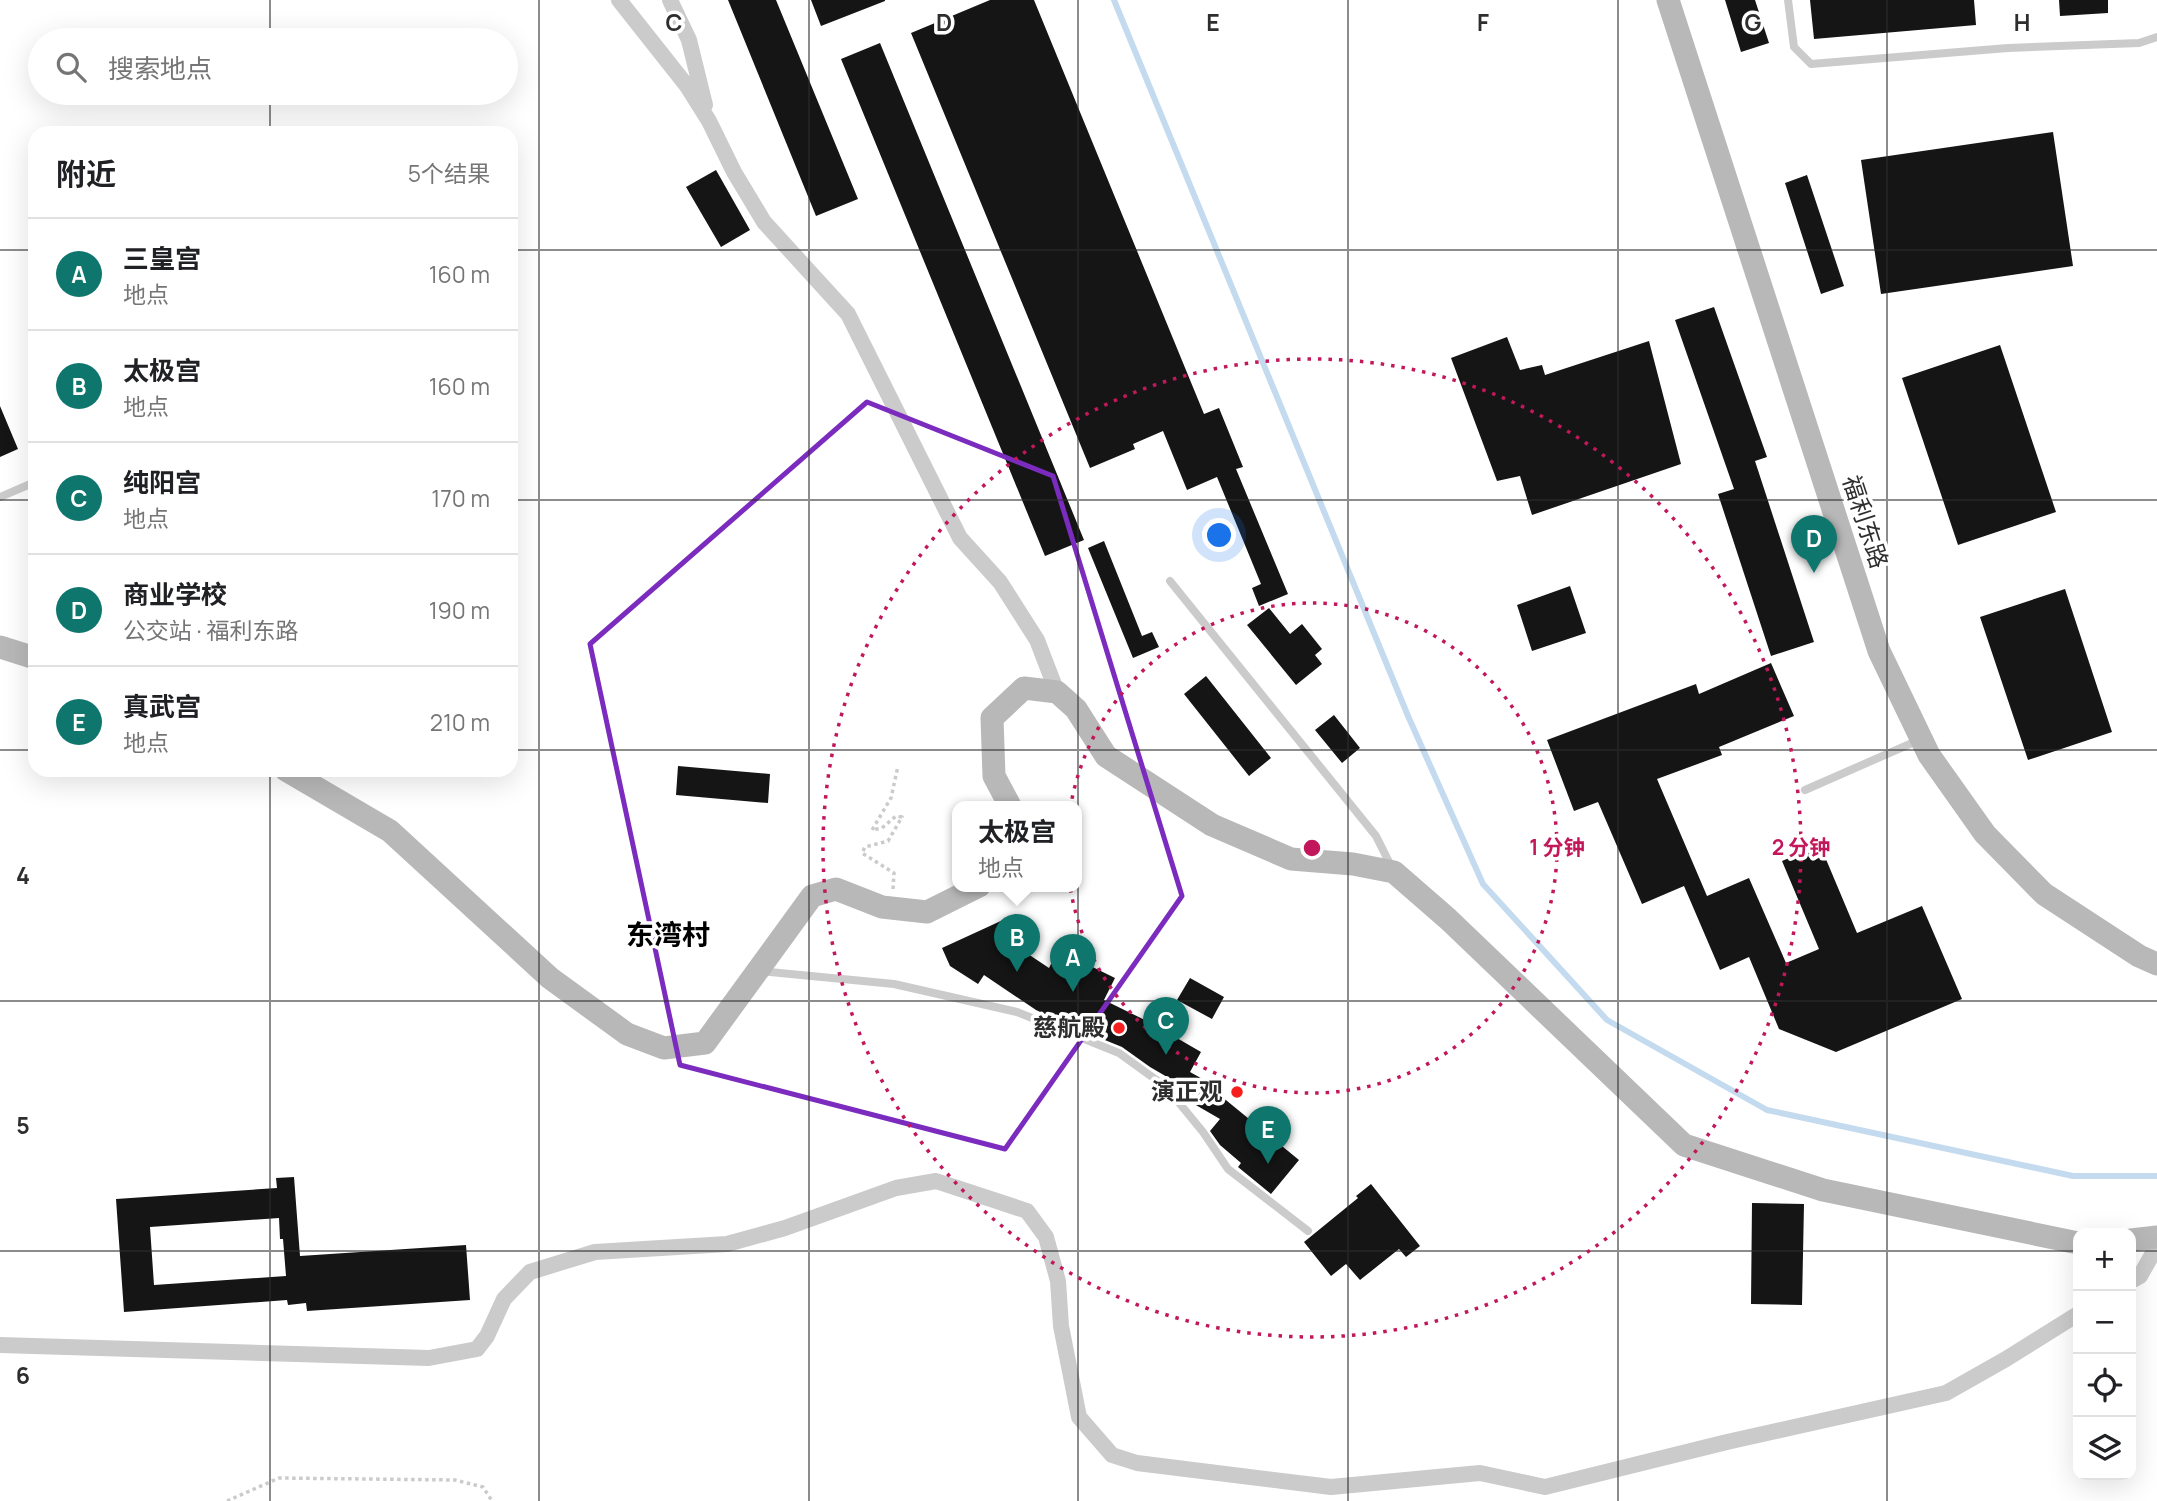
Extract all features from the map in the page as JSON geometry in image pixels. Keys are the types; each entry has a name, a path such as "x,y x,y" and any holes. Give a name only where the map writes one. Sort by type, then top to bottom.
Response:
{"main road":[{"name":"福利东路","path":"1668,0 1880,651 1929,755 1984,834 2045,894 2138,957 2157,964"},
{"path":"0,647 28,656"},
{"path":"1007,801 994,776 992,718 1024,688 1056,692 1076,709 1106,756 1212,825 1291,859 1353,864 1394,872 1448,919 1684,1145 1823,1190 2073,1242"},
{"path":"298,777 390,831 550,978 627,1034 664,1048 705,1044 812,896 836,889 882,907 927,912 967,892"},
{"path":"2136,1239 2157,1237"}],"street":[{"path":"619,0 687,86 764,222 848,314 960,538 1000,582 1037,640 1056,692"},
{"path":"670,0 689,40 709,121"},
{"path":"0,1345 429,1358 477,1349 487,1336 505,1299 530,1272 595,1252 727,1244 786,1227 897,1188 936,1181 1027,1211 1046,1237 1058,1281 1061,1326 1079,1417 1112,1455 1138,1463 1331,1487 1480,1474 1545,1487 1727,1442 1946,1393 2073,1317"},
{"path":"2136,1278 2140,1276 2157,1246"}],"lane":[{"path":"1788,0 1794,47 1811,64 2008,48 2140,43 2157,37"},
{"path":"0,497 28,485"},
{"path":"1170,581 1376,836 1394,872"},
{"path":"1805,790 1921,739"},
{"path":"757,971 908,987 1017,1012 1119,1053 1166,1087 1203,1132 1228,1169 1308,1231"}],"path":[{"path":"892,908 894,873 862,853 865,847 888,841 902,817 896,816 882,828 872,830 891,798 898,766"},
{"path":"227,1501 279,1478 455,1480 484,1487 492,1501"}],"highlighted area":[{"path":"867,402 1053,476 1182,896 1005,1149 680,1065 590,644"}],"building":[{"path":"728,0 776,0 858,199 816,216"},
{"path":"811,0 885,0 885,1 821,26"},
{"path":"990,0 1034,0 1204,414 1219,408 1243,467 1236,469 1288,594 1259,606 1252,588 1261,584 1217,477 1187,490 1163,431 1133,444 1135,449 1090,468 911,33"},
{"path":"1725,0 1755,0 1769,43 1741,52"},
{"path":"1810,0 1974,0 1976,25 1814,39"},
{"path":"2059,0 2108,0 2108,13 2060,16"},
{"path":"880,43 1084,540 1045,556 841,59"},
{"path":"2053,132 2073,266 1881,294 1861,160"},
{"path":"716,170 750,230 721,247 686,187"},
{"path":"1807,175 1844,286 1821,294 1785,183"},
{"path":"1714,307 1767,457 1755,461 1814,642 1771,656 1718,494 1734,489 1675,320"},
{"path":"1507,337 1520,370 1542,365 1545,375 1649,341 1681,464 1532,515 1520,476 1497,481 1451,358"},
{"path":"2000,345 2056,512 1958,545 1902,378"},
{"path":"0,406 18,449 0,457"},
{"path":"1104,541 1142,636 1152,632 1159,647 1133,658 1088,548"},
{"path":"1570,586 1586,633 1532,651 1517,605"},
{"path":"2065,589 2112,732 2028,760 1980,617"},
{"path":"1269,608 1290,634 1302,624 1322,649 1315,655 1322,664 1296,685 1247,625"},
{"path":"1771,663 1794,716 1719,747 1722,755 1657,779 1707,896 1749,878 1786,963 1819,949 1782,861 1820,845 1857,933 1922,906 1962,999 1836,1052 1779,1029 1749,957 1720,970 1684,886 1642,904 1598,802 1574,811 1547,740 1696,684 1699,694"},
{"path":"1206,676 1271,758 1249,776 1184,694"},
{"path":"1334,715 1360,748 1342,763 1315,730"},
{"path":"678,766 770,774 768,803 676,795"},
{"path":"1016,914 1025,932 1007,940 1049,968 1058,950 1115,978 1104,1000 1201,1052 1190,1072 1224,1091 1221,1096 1299,1160 1271,1194 1238,1167 1241,1163 1220,1145 1210,1131 1220,1119 1182,1097 1186,1088 1122,1047 1036,1010 984,975 978,984 950,966 942,948"},
{"path":"1190,978 1224,997 1212,1019 1177,1000"},
{"path":"294,1177 300,1256 466,1245 470,1300 307,1311 306,1303 288,1305 287,1300 124,1312 116,1199 277,1188 276,1178","holes":["279,1218 280,1239 283,1239 286,1276 154,1285 150,1227"]},
{"path":"1371,1184 1420,1246 1406,1257 1399,1249 1360,1280 1346,1264 1331,1276 1304,1242"},
{"path":"1752,1203 1804,1204 1802,1305 1751,1304"}],"waterway":[{"path":"1114,0 1408,716 1483,884 1607,1020 1767,1110 2073,1176 2157,1176"}],"place":[{"name":"商业学校","path":"1814,573"},
{"name":"太极宫","path":"1017,972"},
{"name":"三皇宫","path":"1073,992"},
{"name":"慈航殿","path":"1119,1028"},
{"name":"纯阳宫","path":"1166,1055"},
{"name":"演正观","path":"1237,1092"},
{"name":"真武宫","path":"1268,1164"}],"district":[{"name":"东湾村","path":"668,935"}]}
